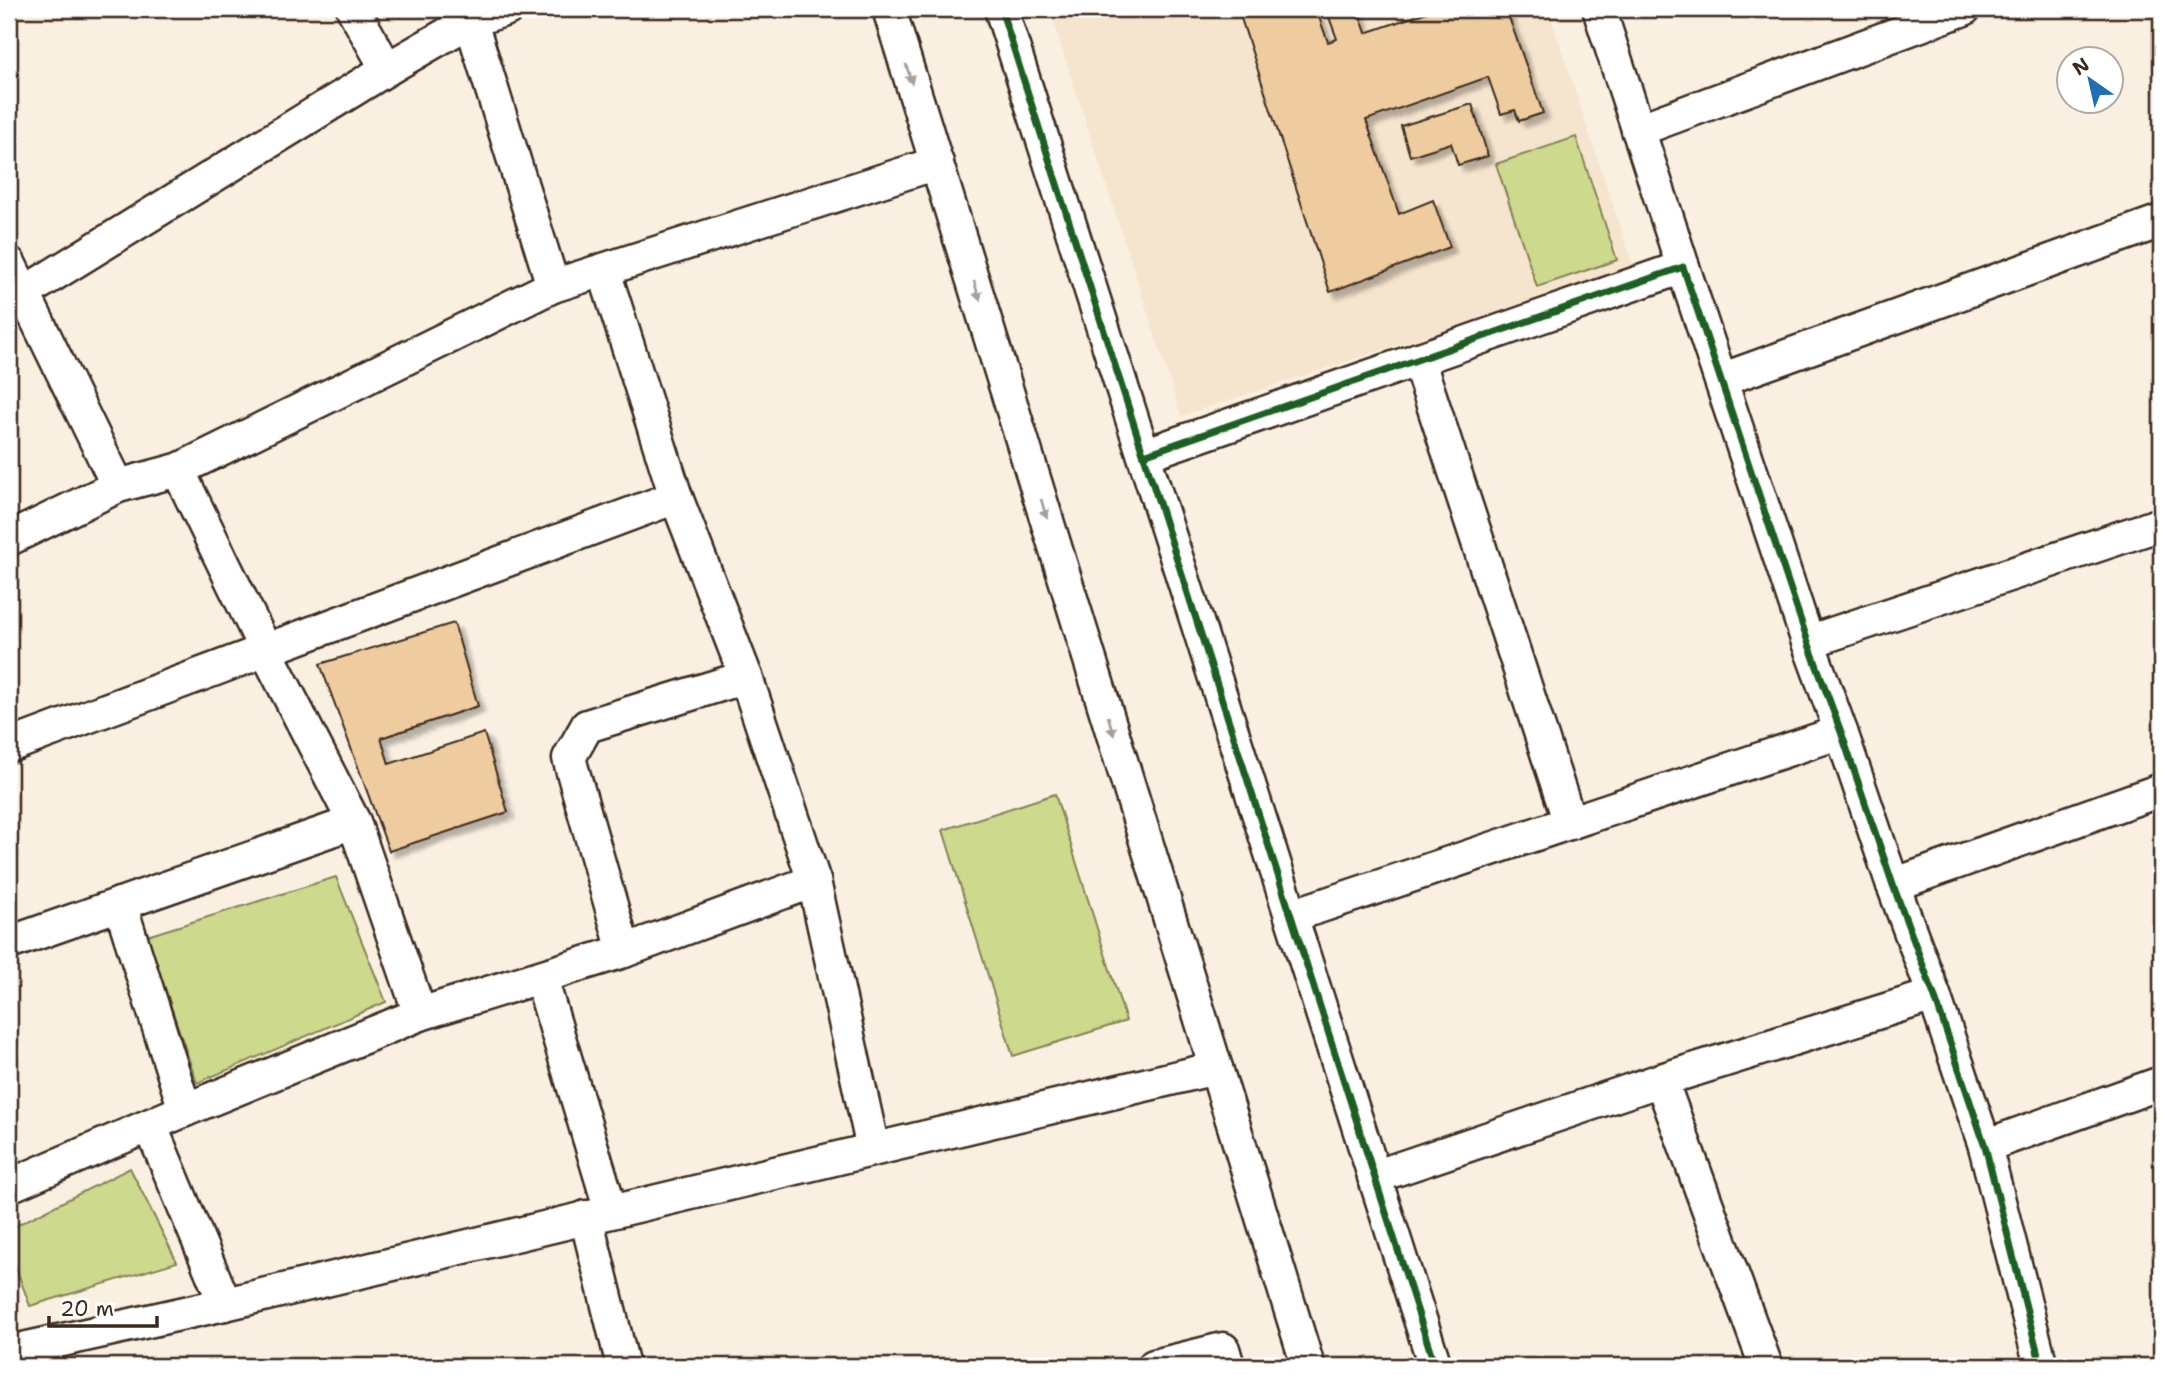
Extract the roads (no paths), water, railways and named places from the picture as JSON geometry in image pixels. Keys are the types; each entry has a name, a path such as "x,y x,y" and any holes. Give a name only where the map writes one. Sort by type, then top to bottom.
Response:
{"street":[{"path":"353,9 387,69"},
{"path":"16,299 387,69 468,15 507,9"},
{"path":"889,9 1308,1366"},
{"path":"1001,9 1435,1366"},
{"path":"1599,9 1808,642 1985,1146 2041,1366"},
{"path":"1638,130 1964,9"},
{"path":"468,15 553,286"},
{"path":"9,539 118,486 178,470 553,286 937,163"},
{"path":"1721,380 2161,221"},
{"path":"9,263 16,299 118,486"},
{"path":"1144,455 1683,267"},
{"path":"604,271 676,497 746,677 814,881 873,1149"},
{"path":"1418,359 1570,823"},
{"path":"178,470 265,652 354,822 420,1014"},
{"path":"9,746 676,497"},
{"path":"1808,642 2161,524"},
{"path":"624,951 569,758 587,726 746,677"},
{"path":"1291,916 1841,732"},
{"path":"1893,885 2161,790"},
{"path":"9,943 354,822"},
{"path":"9,1186 151,1127 185,1110 420,1014 624,951 814,881"},
{"path":"120,904 185,1110"},
{"path":"541,978 599,1214 623,1366"},
{"path":"1374,1177 1661,1080 1934,995"},
{"path":"11,1344 225,1304 1216,1068"},
{"path":"1661,1080 1766,1366"},
{"path":"1985,1146 2161,1083"},
{"path":"151,1127 225,1304"},
{"path":"1154,1366 1223,1349 1228,1366"}]}
